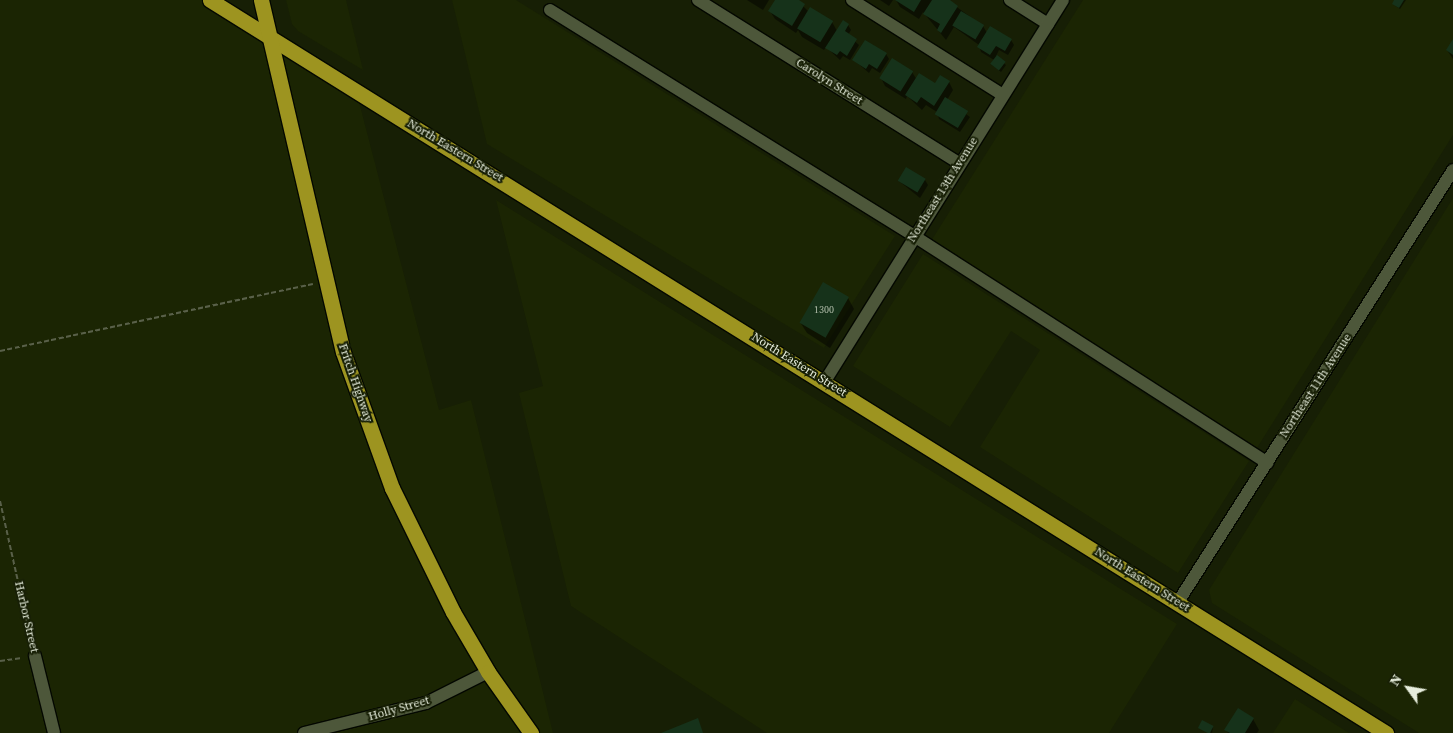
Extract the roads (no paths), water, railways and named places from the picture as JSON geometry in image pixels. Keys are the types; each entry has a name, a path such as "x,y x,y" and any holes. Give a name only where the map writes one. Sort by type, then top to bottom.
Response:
{"main road":[{"name":"North Eastern Street","path":"210,0 1386,733"},
{"name":"Fritch Highway","path":"261,0 343,352 392,488 453,612 488,672 531,733"}],"street":[{"name":"Carolyn Street","path":"698,0 960,164"},
{"path":"852,0 1004,95"},
{"path":"1010,0 1048,24"},
{"name":"Northeast 13th Avenue","path":"824,381 1063,0"},
{"path":"550,10 914,236 1267,463"},
{"name":"Northeast 11th Avenue","path":"1178,602 1453,170"},
{"name":"Harbor Street","path":"35,656 54,733"},
{"name":"Holly Street","path":"304,733 426,703 488,672"}]}
